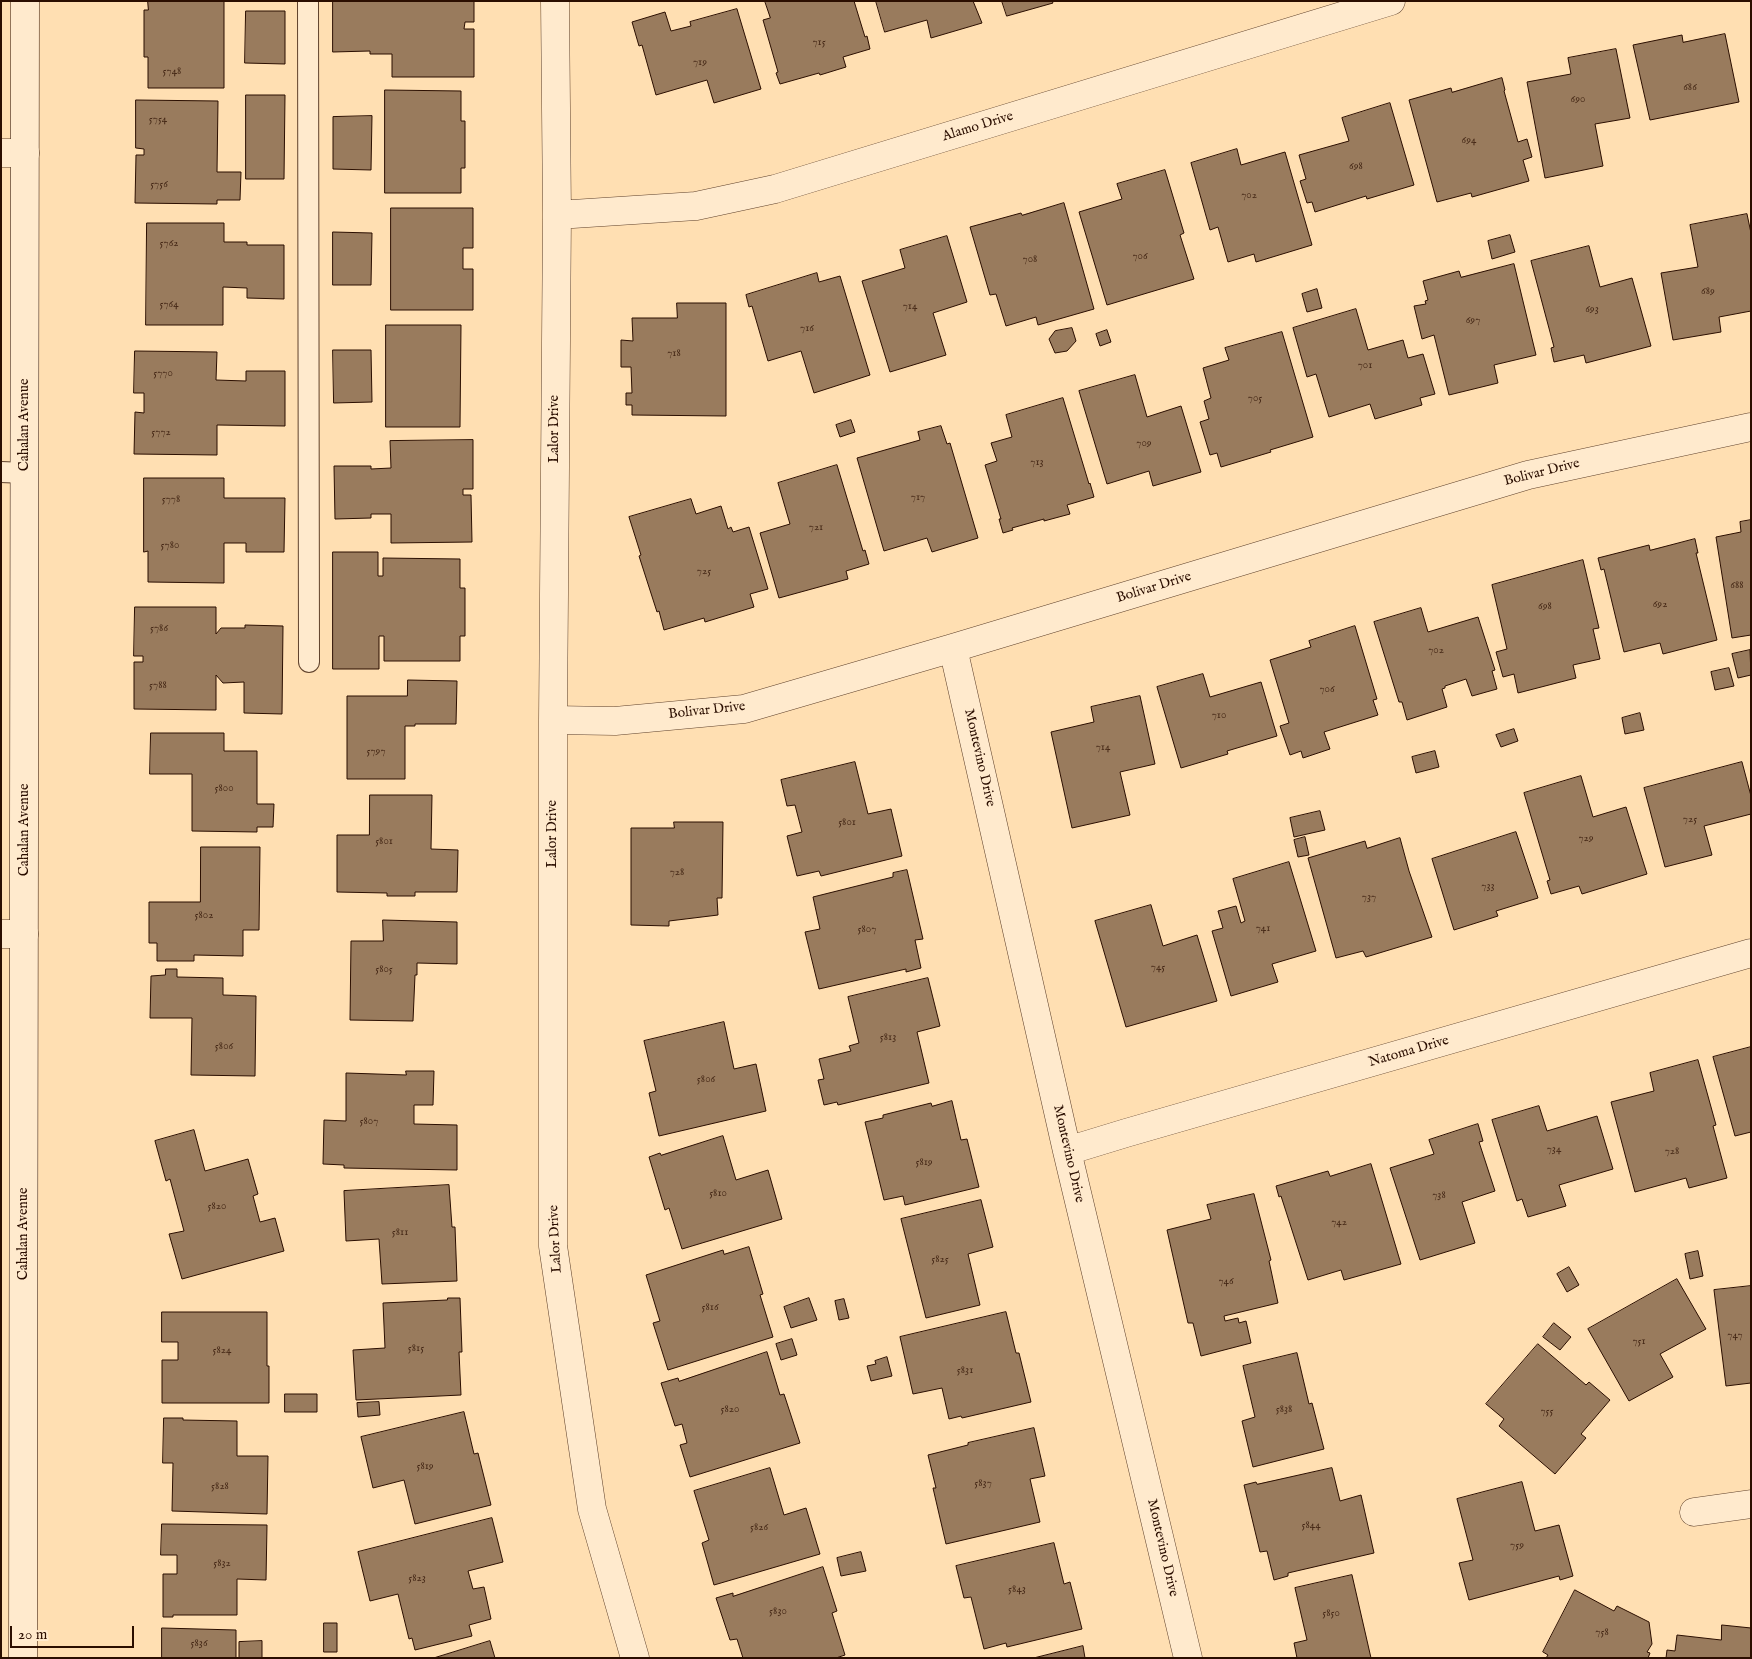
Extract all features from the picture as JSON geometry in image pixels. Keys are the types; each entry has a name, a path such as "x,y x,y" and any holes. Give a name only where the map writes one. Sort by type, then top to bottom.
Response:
{"street":[{"name":"Cahalan Avenue","path":"23,1658 13,934 13,153 25,1"},
{"name":"Lalor Drive","path":"555,1 557,215 554,720 554,1246 592,1509 635,1658"},
{"name":"Alamo Drive","path":"557,215 696,206 775,189 1391,1"},
{"name":"Bolivar Drive","path":"554,720 615,721 744,709 954,648 1528,475 1751,426"},
{"name":"Montevino Drive","path":"954,648 1067,1151 1188,1658"},
{"name":"Natoma Drive","path":"1067,1151 1126,1132 1751,954"},
{"path":"1694,1512 1751,1504"}],"lane":[{"path":"308,1 309,662"}],"building":[{"path":"148,1 224,1 224,88 148,88 148,57 144,57 144,10 148,10"},
{"path":"333,1 474,1 474,22 465,22 464,29 474,29 474,77 392,77 392,54 370,54 370,51 333,52"},
{"path":"765,1 854,1 870,49 843,57 846,67 780,84 763,20 770,18"},
{"path":"876,1 973,1 982,23 931,38 927,20 885,32"},
{"path":"1002,1 1052,1 1053,3 1007,16"},
{"path":"737,9 761,89 714,103 707,80 656,95 642,45 639,46 632,22 665,12 671,31 691,26 690,22"},
{"path":"246,11 285,11 285,64 245,63"},
{"path":"1725,34 1739,102 1650,120 1633,45 1682,35 1683,42"},
{"path":"1616,49 1630,118 1595,124 1603,166 1545,178 1527,82 1571,74 1568,58"},
{"path":"1502,78 1518,142 1527,139 1532,157 1523,160 1529,181 1472,197 1471,193 1437,202 1409,100 1451,88 1452,92"},
{"path":"385,90 461,91 461,121 465,121 465,168 461,168 461,193 385,193"},
{"path":"246,95 285,95 284,179 246,179"},
{"path":"136,100 218,101 217,172 241,172 240,200 217,200 217,204 135,203 136,155 144,155 144,149 136,148"},
{"path":"1390,103 1414,185 1367,199 1366,196 1315,212 1312,202 1307,203 1300,181 1306,179 1299,155 1349,141 1342,118"},
{"path":"372,116 371,170 333,169 333,117"},
{"path":"1237,149 1241,165 1285,152 1312,245 1256,262 1254,254 1228,262 1218,227 1210,230 1191,163"},
{"path":"1165,170 1184,233 1180,235 1194,279 1107,305 1079,212 1122,199 1117,184"},
{"path":"1064,203 1094,309 1038,325 1036,317 1006,326 996,294 990,295 970,227"},
{"path":"391,208 473,208 473,248 463,248 463,269 473,269 473,310 391,310"},
{"path":"1747,214 1751,233 1751,311 1719,317 1721,332 1673,340 1661,273 1698,267 1690,225"},
{"path":"147,223 224,223 224,242 247,242 247,245 284,245 284,299 247,298 247,288 223,287 223,325 146,325"},
{"path":"333,232 372,233 371,285 333,285"},
{"path":"1510,235 1515,252 1492,259 1488,241"},
{"path":"947,236 967,302 933,313 946,355 890,372 862,281 905,268 900,250"},
{"path":"1589,246 1600,287 1632,278 1651,346 1586,363 1584,355 1554,362 1551,348 1554,347 1531,261"},
{"path":"1514,264 1536,355 1494,365 1498,383 1449,395 1434,335 1422,339 1414,306 1426,304 1425,301 1428,300 1423,281 1459,271 1461,277"},
{"path":"817,273 819,282 840,276 870,375 814,393 801,351 768,361 752,306 749,307 746,295"},
{"path":"1317,289 1322,308 1307,312 1302,294"},
{"path":"677,303 726,303 726,416 632,415 632,405 626,405 626,393 632,393 631,367 621,367 621,340 633,341 632,318 677,318"},
{"path":"1356,309 1368,350 1403,340 1408,358 1423,354 1435,394 1420,398 1422,405 1375,419 1370,404 1329,417 1316,374 1307,377 1293,328"},
{"path":"386,325 461,325 460,427 386,427"},
{"path":"1072,328 1076,341 1067,351 1055,353 1049,339 1055,331"},
{"path":"1107,330 1111,342 1100,346 1096,334"},
{"path":"1282,332 1313,437 1221,467 1217,453 1210,455 1200,422 1209,419 1204,401 1211,398 1203,368 1229,360 1225,348"},
{"path":"333,350 371,350 372,402 334,403"},
{"path":"135,351 217,352 216,380 246,381 246,371 285,371 285,426 217,425 217,455 134,454 135,412 144,413 144,393 134,393"},
{"path":"1135,375 1147,417 1181,406 1201,472 1153,486 1149,471 1107,484 1079,391"},
{"path":"1063,398 1094,497 1067,505 1070,514 1012,528 1013,530 1003,533 999,519 1001,519 985,465 997,461 991,443 1012,437 1006,415"},
{"path":"851,420 855,432 840,437 836,425"},
{"path":"941,426 947,444 950,443 978,538 932,552 927,538 884,551 857,458 920,440 918,432"},
{"path":"473,440 473,489 463,489 463,495 471,495 472,542 391,543 391,514 371,514 371,518 335,519 334,466 371,466 371,469 391,468 390,441"},
{"path":"837,465 863,551 865,550 869,564 846,571 848,579 779,598 760,533 790,524 778,483"},
{"path":"144,478 224,478 224,498 285,498 284,552 246,552 246,543 224,543 224,583 148,582 148,551 144,552"},
{"path":"691,499 696,514 721,506 728,529 731,527 733,532 749,527 768,589 750,594 754,607 705,622 704,618 664,630 639,556 641,555 629,517"},
{"path":"1751,520 1751,635 1732,638 1716,537 1741,532 1740,522"},
{"path":"1695,539 1698,553 1696,553 1717,640 1663,654 1660,643 1624,652 1604,569 1601,570 1598,558 1649,545 1650,550"},
{"path":"333,552 378,552 378,576 383,576 383,558 460,559 460,588 465,588 465,636 460,636 460,661 384,661 384,636 379,636 379,669 333,669"},
{"path":"1583,560 1599,628 1593,629 1600,659 1573,665 1576,678 1518,693 1514,674 1503,677 1496,652 1507,649 1492,585"},
{"path":"135,607 216,607 216,634 221,628 245,628 245,625 283,626 282,714 244,713 244,682 223,683 216,675 216,710 134,709 134,662 143,662 143,656 134,656"},
{"path":"1421,608 1428,632 1478,617 1495,670 1492,671 1497,689 1472,696 1466,679 1445,686 1442,689 1447,707 1407,720 1402,702 1399,702 1374,622"},
{"path":"1355,626 1377,699 1373,700 1378,715 1324,732 1330,749 1303,758 1301,751 1290,755 1280,726 1289,723 1270,660 1311,647 1309,641"},
{"path":"1750,650 1751,675 1738,678 1732,654"},
{"path":"1729,668 1734,686 1715,690 1711,672"},
{"path":"1203,674 1210,697 1261,682 1277,736 1227,751 1228,754 1181,768 1157,687"},
{"path":"408,680 457,681 456,724 415,724 415,726 405,726 405,779 347,779 347,696 407,696"},
{"path":"1140,696 1155,764 1120,772 1130,815 1072,828 1051,732 1094,722 1091,707"},
{"path":"1640,713 1644,730 1625,734 1622,718"},
{"path":"1514,729 1518,741 1501,747 1496,735"},
{"path":"151,733 224,733 224,751 257,751 257,804 274,804 273,827 257,827 257,832 192,831 192,774 150,774"},
{"path":"1435,751 1439,767 1416,773 1412,757"},
{"path":"855,762 868,814 891,809 902,856 821,876 819,871 797,876 787,836 802,832 795,805 787,806 781,780"},
{"path":"1742,762 1751,796 1751,814 1704,826 1712,855 1665,867 1644,788"},
{"path":"1581,776 1593,817 1626,807 1647,874 1582,894 1579,886 1551,894 1547,881 1550,880 1524,793"},
{"path":"370,795 432,795 431,849 458,850 457,892 415,892 415,896 387,896 387,893 337,892 337,835 369,835"},
{"path":"1320,811 1325,830 1294,837 1290,818"},
{"path":"674,822 723,822 722,898 717,898 718,915 669,921 669,926 631,925 631,828 674,828"},
{"path":"1516,832 1538,898 1496,911 1498,916 1454,930 1432,859"},
{"path":"1305,837 1309,855 1298,857 1294,840"},
{"path":"1400,838 1409,871 1432,937 1366,957 1363,951 1336,958 1308,858 1365,841 1367,848"},
{"path":"201,847 260,847 259,930 243,930 243,956 194,955 194,961 157,961 157,943 149,943 149,902 200,902"},
{"path":"1289,862 1316,951 1272,964 1278,982 1231,996 1212,931 1223,928 1218,911 1236,906 1241,923 1245,921 1233,879"},
{"path":"907,870 923,939 915,940 921,968 906,972 906,969 819,989 805,932 820,929 813,897 893,877 893,873"},
{"path":"1151,905 1163,946 1197,935 1217,1001 1126,1027 1095,921"},
{"path":"383,920 457,922 457,964 417,963 413,1021 350,1020 351,941 383,941"},
{"path":"166,969 177,969 177,977 223,978 223,995 256,996 255,1076 191,1075 192,1018 150,1018 151,976 165,975"},
{"path":"928,978 940,1026 917,1032 929,1083 838,1105 837,1102 824,1105 818,1080 824,1079 819,1059 851,1051 849,1046 859,1043 848,997"},
{"path":"724,1022 734,1069 756,1064 766,1111 659,1136 649,1093 656,1091 644,1041"},
{"path":"1751,1047 1751,1132 1735,1136 1713,1057"},
{"path":"1698,1060 1716,1125 1713,1126 1727,1178 1689,1188 1686,1178 1635,1192 1611,1102 1654,1091 1650,1073"},
{"path":"406,1071 434,1071 433,1105 414,1105 414,1124 457,1125 457,1170 344,1168 344,1165 323,1164 324,1120 346,1121 346,1073 406,1075"},
{"path":"952,1101 961,1140 967,1139 979,1187 905,1205 903,1196 884,1200 865,1122 883,1118 883,1115 931,1103 932,1106"},
{"path":"1539,1106 1547,1131 1597,1116 1613,1169 1559,1185 1566,1206 1528,1217 1522,1199 1517,1201 1492,1120"},
{"path":"1478,1124 1483,1141 1479,1142 1495,1191 1462,1202 1475,1243 1420,1260 1390,1168 1434,1154 1429,1140"},
{"path":"194,1130 205,1171 248,1159 258,1194 253,1196 260,1222 275,1218 284,1251 182,1279 169,1234 184,1231 170,1179 166,1181 155,1141"},
{"path":"723,1136 736,1180 768,1170 782,1219 682,1249 669,1208 665,1210 649,1157"},
{"path":"1371,1164 1401,1264 1344,1280 1341,1270 1308,1280 1281,1196 1279,1197 1276,1186 1328,1171 1330,1176"},
{"path":"449,1185 452,1227 455,1227 457,1281 382,1284 379,1239 346,1241 344,1191"},
{"path":"1254,1194 1271,1260 1269,1261 1278,1303 1224,1316 1225,1321 1238,1318 1239,1323 1246,1321 1251,1343 1201,1356 1193,1323 1188,1323 1167,1230 1211,1219 1207,1205"},
{"path":"981,1200 993,1247 968,1254 980,1305 926,1318 901,1219"},
{"path":"749,1247 763,1294 760,1295 773,1337 668,1370 653,1323 660,1321 646,1275 723,1250 724,1254"},
{"path":"1698,1251 1703,1276 1690,1279 1685,1254"},
{"path":"1569,1267 1579,1285 1567,1292 1557,1274"},
{"path":"1677,1279 1706,1329 1660,1354 1673,1377 1629,1401 1588,1329"},
{"path":"1751,1286 1751,1383 1726,1386 1714,1290"},
{"path":"448,1298 460,1298 462,1352 459,1352 461,1395 356,1400 353,1350 385,1348 383,1303 447,1300"},
{"path":"809,1298 817,1320 791,1328 784,1307"},
{"path":"844,1299 849,1318 839,1320 835,1301"},
{"path":"162,1312 267,1312 269,1403 162,1403 162,1360 178,1360 178,1342 162,1342"},
{"path":"1006,1312 1016,1353 1019,1353 1031,1402 962,1418 961,1416 949,1419 942,1388 913,1394 900,1337"},
{"path":"1554,1323 1571,1337 1560,1350 1543,1337"},
{"path":"792,1339 797,1355 781,1360 776,1344"},
{"path":"1538,1344 1586,1385 1589,1382 1610,1400 1581,1434 1586,1438 1555,1474 1499,1426 1504,1419 1486,1404"},
{"path":"767,1352 780,1395 784,1394 800,1443 690,1477 680,1445 687,1443 682,1424 675,1426 661,1383 678,1378 679,1381"},
{"path":"1297,1353 1309,1404 1312,1403 1324,1449 1253,1467 1242,1421 1255,1417 1243,1366"},
{"path":"887,1357 892,1376 871,1381 867,1366 876,1364 875,1361"},
{"path":"285,1394 317,1394 317,1412 285,1412"},
{"path":"379,1402 380,1415 358,1417 357,1403"},
{"path":"464,1412 474,1454 478,1453 491,1505 415,1524 404,1480 373,1488 361,1437"},
{"path":"164,1418 237,1421 237,1456 268,1456 267,1514 172,1511 173,1463 163,1463"},
{"path":"1034,1428 1045,1476 1030,1479 1040,1522 946,1544 933,1488 936,1488 928,1455 968,1445 968,1443"},
{"path":"770,1468 784,1515 806,1508 820,1554 714,1585 702,1543 709,1540 694,1491"},
{"path":"1332,1468 1340,1501 1361,1495 1374,1553 1288,1573 1288,1576 1274,1580 1267,1551 1260,1552 1244,1485"},
{"path":"1522,1482 1535,1531 1559,1525 1573,1576 1560,1580 1559,1576 1469,1600 1459,1563 1473,1560 1457,1499"},
{"path":"492,1518 503,1562 468,1571 473,1589 484,1587 491,1619 469,1625 472,1636 415,1650 412,1638 409,1639 398,1594 370,1601 358,1552"},
{"path":"162,1524 267,1525 266,1580 237,1579 237,1615 173,1615 173,1617 163,1617 163,1574 177,1574 177,1555 161,1555"},
{"path":"1054,1543 1064,1584 1070,1582 1082,1629 1007,1647 1006,1643 984,1649 971,1597 964,1598 956,1566"},
{"path":"861,1552 866,1571 841,1576 837,1558"},
{"path":"823,1567 837,1611 832,1613 845,1655 836,1658 743,1658 737,1639 730,1640 716,1598 733,1593 733,1596"},
{"path":"1352,1575 1371,1658 1297,1658 1294,1643 1307,1640 1295,1588"},
{"path":"1575,1590 1614,1611 1617,1606 1649,1622 1652,1644 1647,1652 1650,1653 1648,1658 1546,1658 1548,1655 1543,1652"},
{"path":"324,1623 337,1623 337,1652 324,1652"},
{"path":"1722,1625 1751,1628 1751,1658 1666,1658 1667,1650 1675,1651 1677,1635 1721,1640"},
{"path":"162,1628 236,1630 236,1658 162,1658"},
{"path":"262,1641 262,1658 239,1658 239,1642"},
{"path":"490,1641 495,1658 434,1658"},
{"path":"1083,1646 1085,1658 1034,1658"}]}
